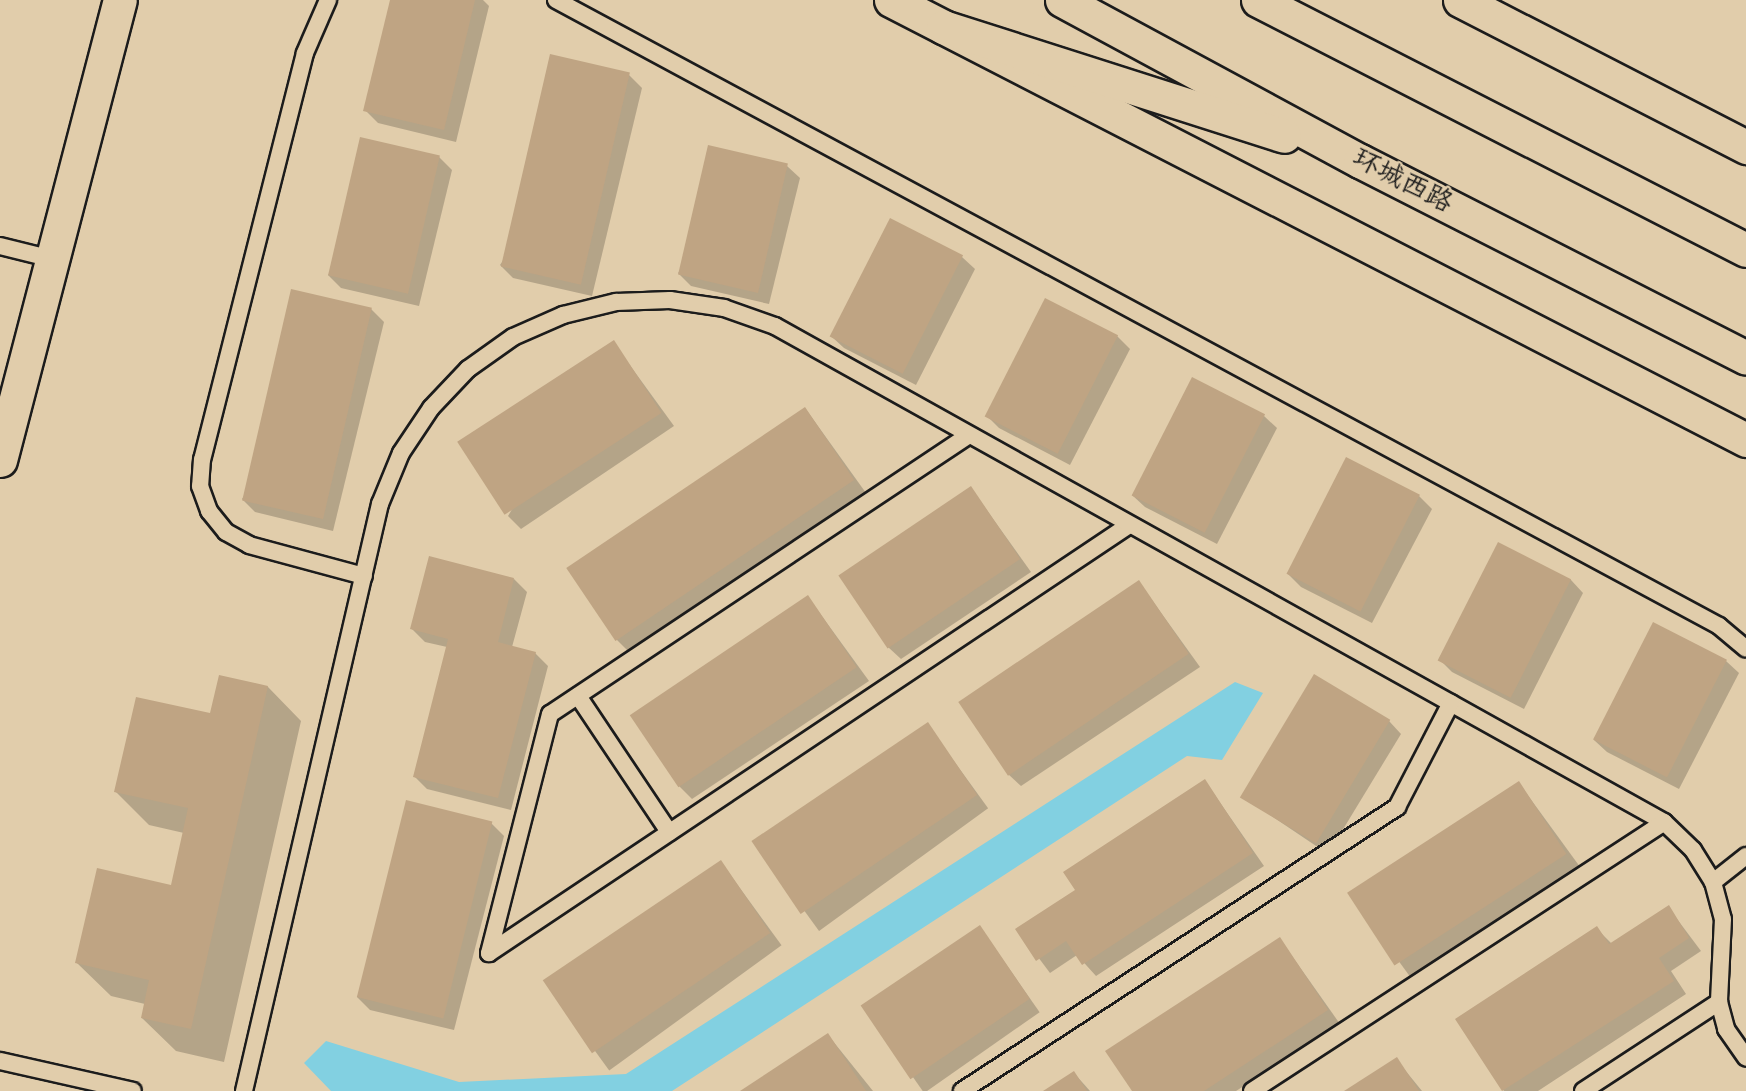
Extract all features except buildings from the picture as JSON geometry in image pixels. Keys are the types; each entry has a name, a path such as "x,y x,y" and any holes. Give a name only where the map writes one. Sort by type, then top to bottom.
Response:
{"main road":[{"path":"0,460 120,0"},
{"path":"891,0 1746,440"},
{"name":"环城西路","path":"1062,0 1360,161 1746,358"},
{"path":"1258,0 1746,250"},
{"path":"1460,0 1746,147"},
{"path":"943,27 1360,161"}],"lane":[{"path":"328,0 305,53 202,459 200,486 209,511 226,532 249,545 364,576"},
{"path":"556,0 1719,626 1746,649"},
{"path":"0,246 52,259"},
{"path":"244,1091 380,504 401,453 430,408 468,369 513,337 562,315 616,302 670,300 713,306 775,326 1664,822 1693,850 1713,882 1723,919 1719,1002 1726,1029 1746,1058"},
{"path":"969,435 550,714 489,953 1129,525"},
{"path":"578,696 669,832"},
{"path":"962,1091 1397,807 1451,703"},
{"path":"1252,1091 1664,822"},
{"path":"1713,882 1746,856"},
{"path":"1583,1091 1719,1002"},
{"path":"0,1061 133,1091"}],"water":[{"path":"1235,682 1263,693 1222,760 1187,756 672,1091 331,1091 304,1063 326,1041 459,1082 626,1074"}]}
